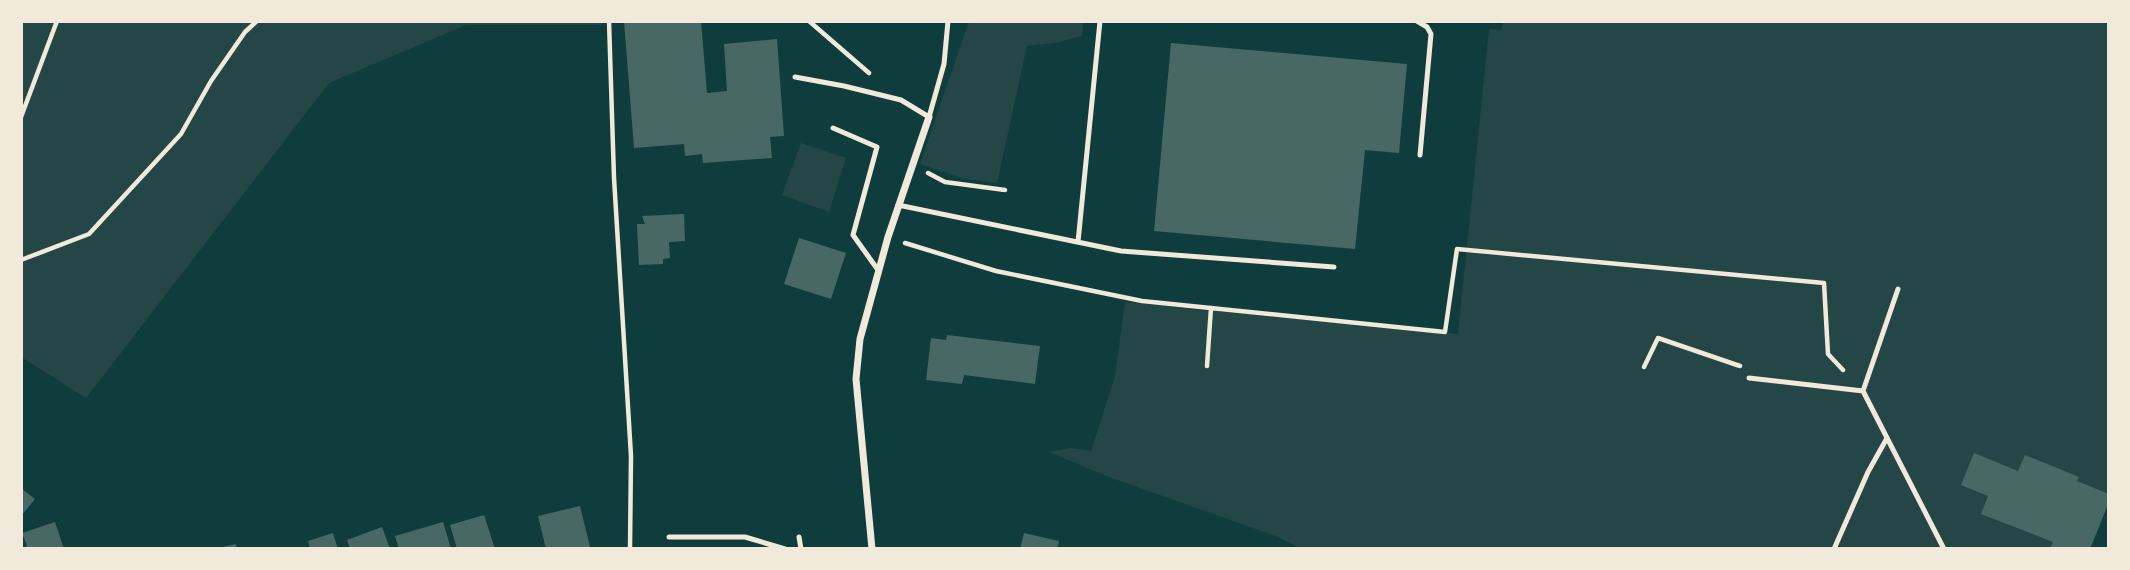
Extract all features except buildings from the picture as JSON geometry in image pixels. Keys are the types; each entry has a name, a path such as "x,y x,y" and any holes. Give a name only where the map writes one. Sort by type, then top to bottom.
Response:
{"street":[{"path":"872,549 856,379 860,339 888,237 929,117"}],"lane":[{"path":"795,77 901,100 929,117 944,64 948,21"},
{"path":"1078,242 1100,21"},
{"path":"1418,21 1427,27 1431,34 1420,155"},
{"path":"833,128 877,147 853,235 878,270"},
{"path":"898,205 1121,251 1334,267"},
{"path":"1898,289 1863,391 1944,549"},
{"path":"1749,378 1863,391"},
{"path":"1834,549 1868,472 1887,438"},
{"path":"669,537 745,537 785,549"},
{"path":"799,537 801,549"}],"path":[{"path":"21,117 57,21"},
{"path":"21,260 89,234 181,134 211,81 245,32 257,21"},
{"path":"609,21 614,178 631,456 630,549"},
{"path":"809,21 870,74"},
{"path":"913,165 945,182 1005,190"},
{"path":"888,237 996,271 1142,301 1445,332 1457,249 1824,283 1828,354 1863,391"},
{"path":"1207,366 1211,308"},
{"path":"1644,367 1657,338 1746,368 1749,378"}],"shaded area":[{"path":"21,21 602,21 602,25 466,25 329,83 86,398 21,357"},
{"path":"969,21 1083,21 1082,36 1027,46 997,183 964,179 920,164"},
{"path":"1503,21 2109,21 2109,502 2090,549 1301,549 1278,537 1109,477 1049,452 1070,448 1091,451 1115,376 1125,302 1458,334 1489,29 1501,30"},
{"path":"801,143 846,158 829,212 782,195"}]}
